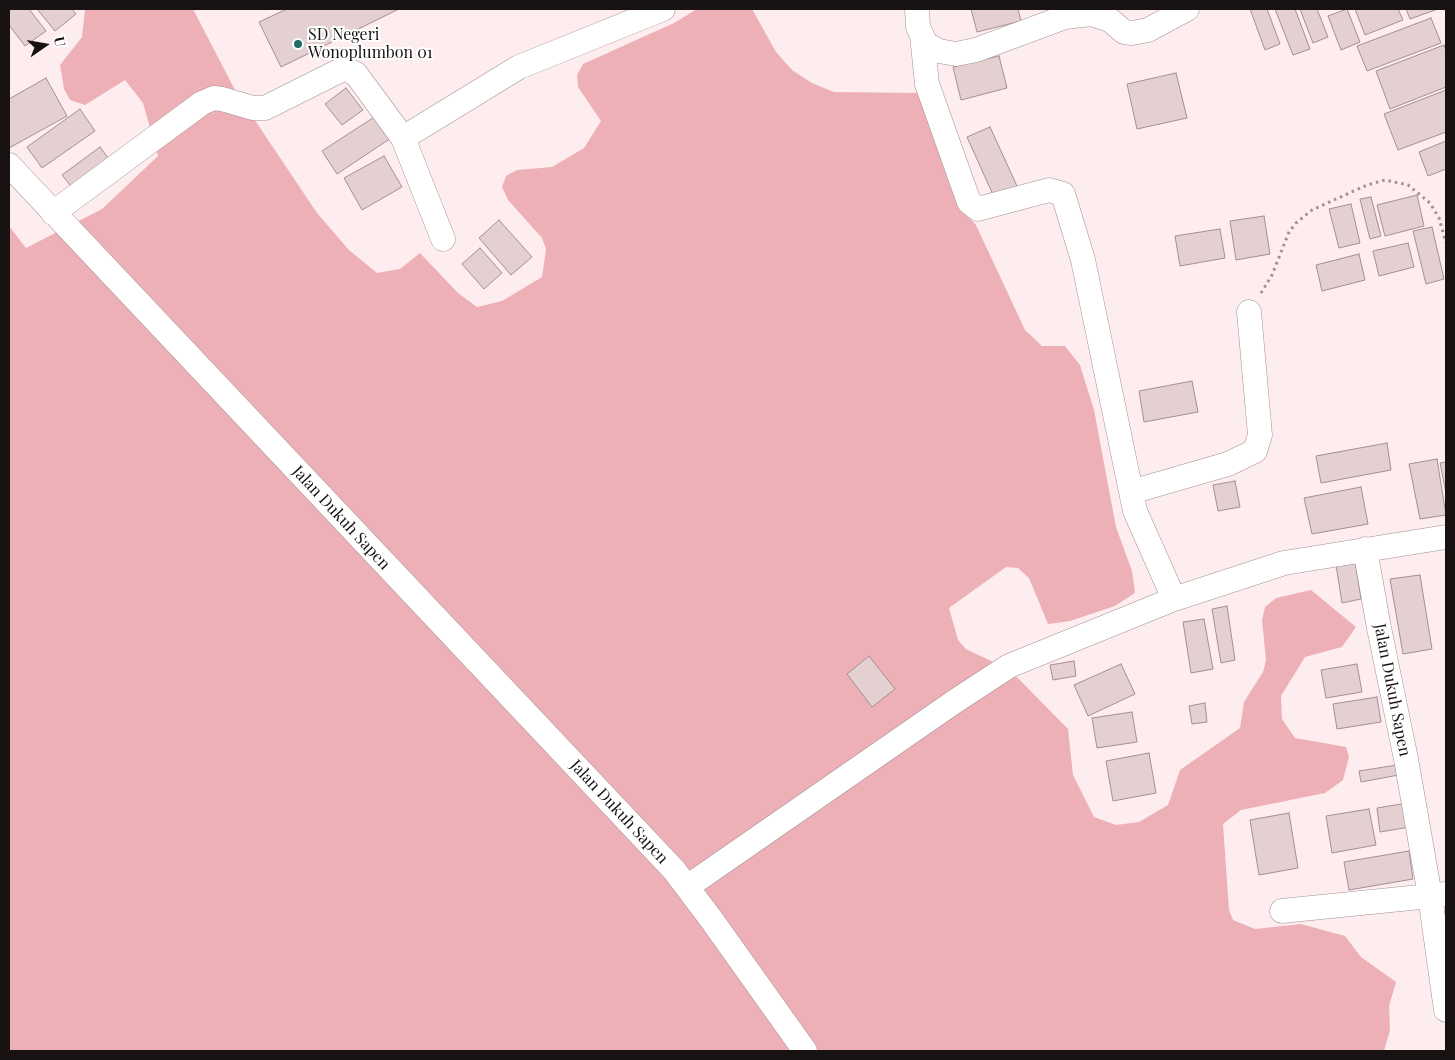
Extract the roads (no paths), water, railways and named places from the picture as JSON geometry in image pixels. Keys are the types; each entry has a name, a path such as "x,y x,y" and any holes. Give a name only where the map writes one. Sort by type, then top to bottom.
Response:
{"street":[{"path":"403,138 519,66 663,9"},
{"path":"928,9 918,9 918,27 926,44 939,51 956,54 976,50 1065,16 1091,14 1110,20 1124,32 1132,33 1148,30 1186,9"},
{"path":"922,35 927,84 969,202 978,209 1048,190 1063,194 1083,260 1135,511 1174,600"},
{"path":"54,213 202,103 214,98 222,98 254,108 265,108 341,70 352,71 356,74 403,138 443,239"},
{"name":"Jalan Dukuh Sapen","path":"9,165 681,879 805,1051"},
{"path":"1131,492 1228,464 1255,452 1260,435 1249,312"},
{"path":"681,879 1009,666 1174,600 1284,563 1446,537"},
{"name":"Jalan Dukuh Sapen","path":"1365,549 1406,759 1438,895 1446,1010"},
{"path":"1282,911 1438,895"}],"place":[{"name":"SD Negeri Wonoplumbon 01","path":"298,44"}]}
